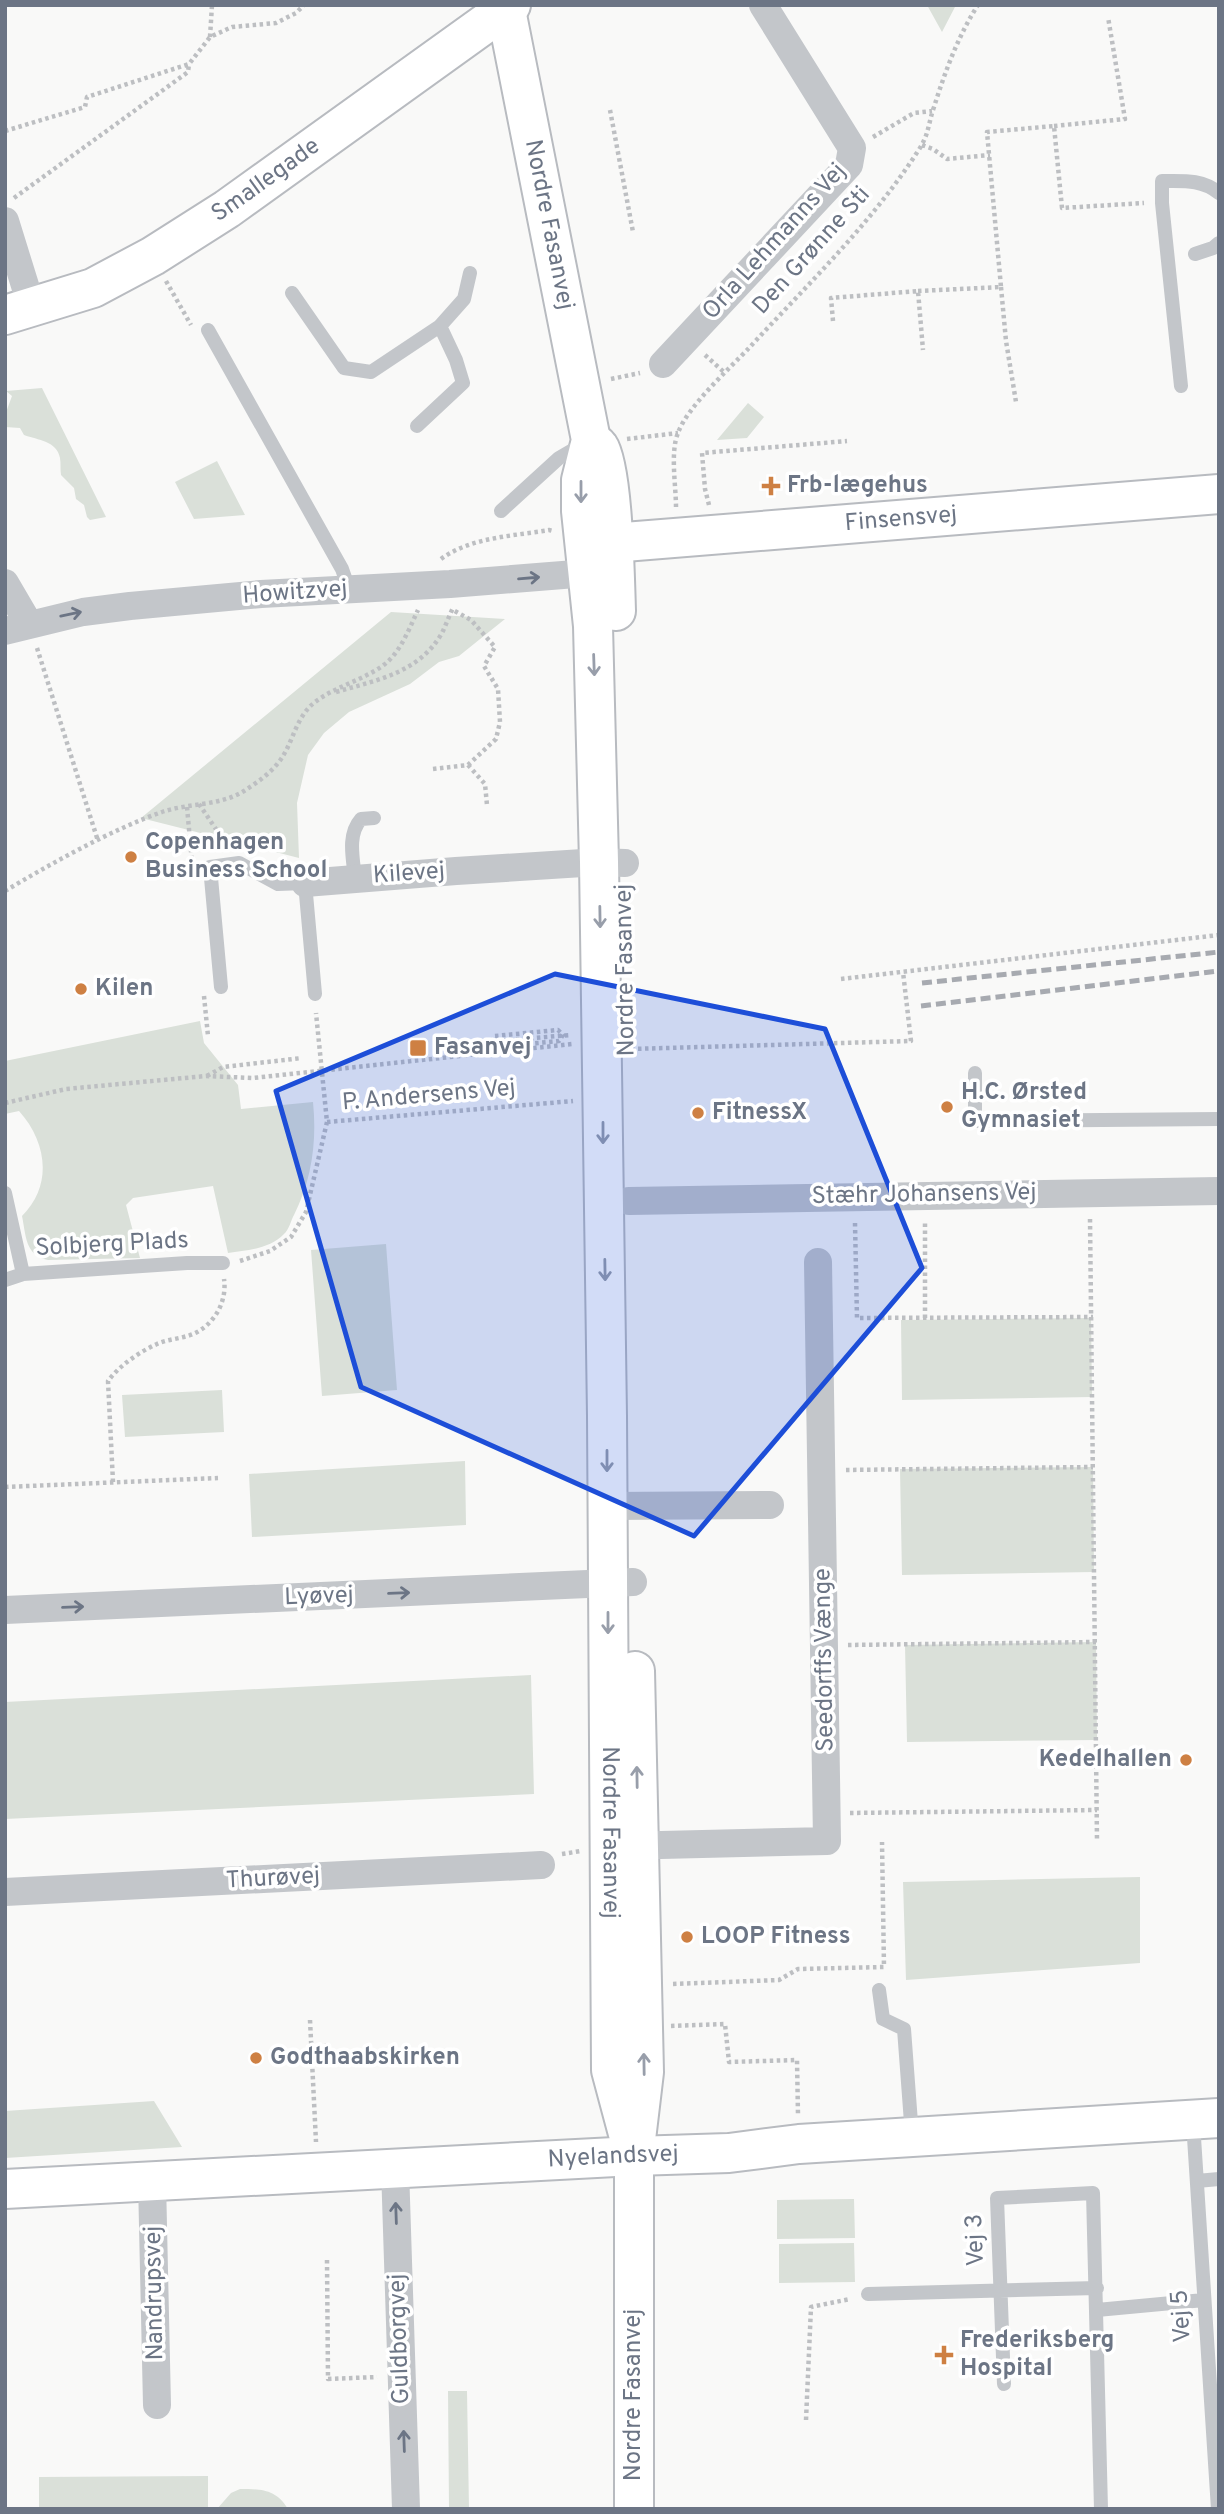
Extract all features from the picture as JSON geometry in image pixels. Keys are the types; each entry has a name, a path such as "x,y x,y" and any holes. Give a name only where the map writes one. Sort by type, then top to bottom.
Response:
{"street":[{"name":"Orla Lehmanns Vej","path":"663,364 849,165 852,148 763,5"},
{"name":"Smallegade","path":"18,311 93,288 153,256 248,194 507,6"},
{"name":"Nordre Fasanvej","path":"507,6 580,381 595,444 581,480 600,558 593,626 628,1049 616,1201 624,1846 611,2070 634,2156"},
{"path":"5,221 18,311"},
{"name":"Finsensvej","path":"1151,511 1219,494"},
{"name":"Finsensvej","path":"600,558 1151,511 1219,514"},
{"name":"Finsensvej","path":"600,558 677,539 717,536 813,539"},
{"name":"Howitzvej","path":"17,627 83,612 130,606 470,582 600,558"},
{"path":"5,583 17,627"},
{"name":"Nordre Fasanvej","path":"612,862 603,1100 616,1201"},
{"name":"Kilevej","path":"305,883 612,862"},
{"name":"Stæhr Johansens Vej","path":"616,1201 1219,1191"},
{"name":"Seedorffs Vænge","path":"624,1846 827,1842 818,1262"},
{"path":"620,1506 770,1505"},
{"name":"Lyøvej","path":"5,1610 620,1583"},
{"name":"Nordre Fasanvej","path":"624,1846 640,1983 644,2072 634,2156 634,2509"},
{"name":"Thurøvej","path":"5,1892 541,1866"},
{"name":"Nyelandsvej","path":"5,2189 729,2153 799,2144 1206,2119"},
{"name":"Guldborgvej","path":"395,2168 406,2509"},
{"name":"Nandrupsvej","path":"152,2181 157,2405"}],"lane":[{"path":"1181,386 1162,181 1193,181 1219,193"},
{"path":"1195,254 1219,243"},
{"path":"292,293 344,368 371,372 440,327 464,299 470,274"},
{"path":"417,426 463,383 456,360 440,327"},
{"path":"208,330 342,569 349,589"},
{"path":"501,511 559,458 595,444"},
{"path":"355,878 352,838 355,827 362,819 374,818"},
{"path":"221,987 210,867 239,863 278,884 305,883 315,994"},
{"path":"975,1073 975,1121 1219,1119"},
{"path":"5,1193 23,1273"},
{"name":"Solbjerg Plads","path":"5,1280 23,1273 223,1263"},
{"path":"879,1990 883,2019 904,2029 913,2137"},
{"name":"Vej 5","path":"1206,2119 1197,2181 1218,2509"},
{"path":"1197,2181 1219,2179"},
{"name":"Vej 3","path":"1097,2288 1000,2291 997,2198 1093,2193 1097,2288 1101,2509"},
{"path":"868,2294 1000,2291 1004,2384"},
{"path":"1097,2310 1204,2300"}],"path":[{"path":"210,37 212,5"},
{"path":"5,205 188,72 189,64 210,37 232,27 276,23 296,13 304,5"},
{"name":"Den Grønne Sti","path":"678,433 690,413 725,373 857,232 922,145 931,126 932,111 965,24 978,5"},
{"path":"1016,402 1006,341 987,132 1125,118 1108,17"},
{"path":"5,131 85,107 87,97 189,64"},
{"path":"610,110 633,232"},
{"path":"852,148 914,113 932,111"},
{"path":"1054,125 1062,208 1162,202"},
{"path":"922,145 947,159 990,155"},
{"path":"153,256 189,324 208,330"},
{"path":"833,321 831,298 1001,287"},
{"path":"918,291 923,350"},
{"path":"580,381 655,370 663,364"},
{"path":"595,444 678,433 675,448 677,539"},
{"path":"717,536 705,489 702,453 848,440"},
{"path":"5,891 98,841 165,811 227,799 242,793 272,771 283,757 309,707 325,695 373,672 387,662 405,639 418,610 423,585 442,557 491,540 550,530 600,558"},
{"path":"325,695 397,675 420,659 442,634 452,610 470,582"},
{"path":"433,769 468,765 496,739 500,722 498,689 484,666 495,647 471,620 452,610"},
{"path":"17,627 98,841"},
{"path":"468,765 485,784 487,804"},
{"path":"199,804 239,863"},
{"path":"841,979 1219,935"},
{"path":"628,1049 911,1041 903,972"},
{"path":"315,994 327,1122"},
{"path":"558,1030 563,1035 559,1041 495,1041 558,1030"},
{"path":"495,1041 559,1035"},
{"path":"5,1103 66,1089 206,1076 253,1078 580,1043"},
{"path":"450,1045 462,1044"},
{"path":"206,1076 223,1067 302,1058"},
{"name":"P. Andersens Vej","path":"223,1263 247,1260 270,1251 292,1237 306,1212 327,1122 603,1100"},
{"path":"1090,1192 1097,1841"},
{"path":"925,1194 925,1318"},
{"path":"854,1196 857,1318 1093,1317"},
{"path":"113,1482 108,1381 115,1370 158,1343 199,1331 211,1320 221,1308 226,1288 223,1263"},
{"path":"822,1471 1093,1467"},
{"path":"5,1487 218,1478"},
{"path":"824,1646 1096,1642"},
{"path":"827,1814 1097,1810"},
{"path":"640,1983 679,1985 779,1980 798,1969 884,1967 882,1842"},
{"path":"541,1866 558,1855 624,1846"},
{"path":"310,2020 318,2172"},
{"path":"642,2027 725,2024 729,2062 797,2060 799,2144"},
{"path":"311,2047 331,2045"},
{"path":"327,2260 328,2379 401,2376"},
{"path":"806,2420 811,2307 868,2294"}],"highlighted area":[{"path":"555,974 825,1029 922,1268 694,1536 361,1387 276,1091"}],"shaded area":[{"path":"927,5 956,5 942,32"},
{"path":"42,388 106,517 90,520 87,517 84,505 76,499 74,488 61,475 60,458 55,448 24,435 20,428 5,427 5,415 12,396 6,391"},
{"path":"748,403 764,417 747,438 717,440"},
{"path":"217,461 245,515 194,519 175,482"},
{"path":"391,612 505,619 459,656 439,662 410,684 349,712 324,733 308,755 297,803 299,858 141,818"},
{"path":"200,1021 204,1043 238,1085 241,1109 313,1102 314,1131 309,1174 289,1228 278,1239 265,1246 228,1253 213,1186 133,1198 126,1205 140,1258 40,1258 28,1244 22,1216 39,1191 43,1164 36,1136 19,1111 5,1114 5,1061"},
{"path":"386,1244 397,1390 322,1396 311,1250"},
{"path":"1091,1318 1092,1397 902,1400 901,1320"},
{"path":"222,1390 224,1432 125,1437 122,1395"},
{"path":"465,1461 466,1525 252,1537 249,1474"},
{"path":"1093,1467 1094,1572 902,1575 900,1469"},
{"path":"1096,1642 1097,1740 907,1742 905,1645"},
{"path":"531,1675 534,1794 5,1819 5,1702"},
{"path":"1140,1877 1140,1963 906,1980 903,1882"},
{"path":"154,2101 182,2147 5,2158 5,2111"},
{"path":"854,2199 855,2238 777,2239 777,2200"},
{"path":"854,2243 855,2282 779,2283 779,2244"},
{"path":"448,2391 467,2391 469,2509 449,2509"},
{"path":"208,2476 208,2509 39,2509 39,2477"},
{"path":"240,2489 255,2489 273,2494 288,2509 217,2509 231,2493"}],"railway":[{"path":"922,983 1219,952"},
{"path":"921,1006 1219,971"}],"place":[{"name":"Frb-lægehus","path":"771,486"},
{"name":"Copenhagen Business School","path":"131,857"},
{"name":"Kilen","path":"81,989"},
{"name":"Fasanvej","path":"418,1048"},
{"name":"H.C. Ørsted Gymnasiet","path":"947,1107"},
{"name":"FitnessX","path":"698,1113"},
{"name":"Kedelhallen","path":"1186,1760"},
{"name":"LOOP Fitness","path":"687,1937"},
{"name":"Godthaabskirken","path":"256,2058"},
{"name":"Frederiksberg Hospital","path":"944,2355"}]}
